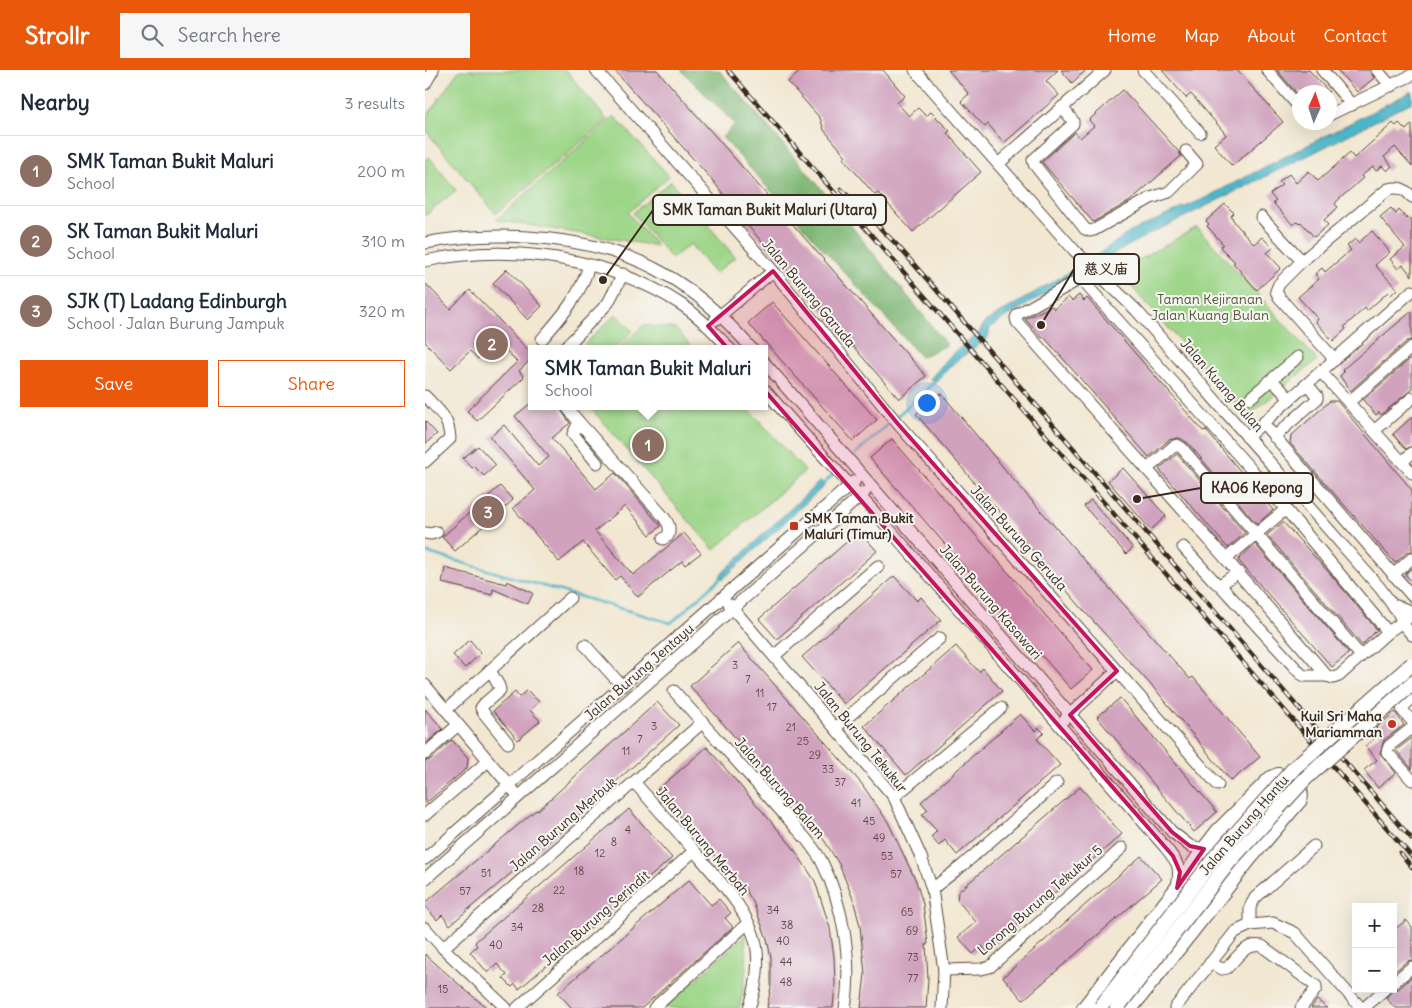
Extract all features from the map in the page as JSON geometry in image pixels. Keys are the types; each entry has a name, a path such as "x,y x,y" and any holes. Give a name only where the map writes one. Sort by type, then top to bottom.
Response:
{"main road":[{"name":"Jalan Burung Hantu","path":"1100,1008 1216,856 1294,768 1412,664"},
{"name":"Jalan Burung Hantu","path":"1117,1008 1230,861 1307,778 1412,684"},
{"path":"1084,1008 1177,888 1218,831 1271,778 1279,775 1289,777 1301,791 1300,800 1251,857 1131,1008"}],"street":[{"path":"425,84 433,70"},
{"name":"Jalan Burung Garuda","path":"596,70 773,271 898,424"},
{"name":"Jalan Kuang Bulan","path":"915,70 1074,250 1136,310 1247,437 1403,622"},
{"path":"999,164 1105,70"},
{"path":"1143,70 1200,133"},
{"path":"1267,70 1292,99"},
{"path":"1322,70 1352,105"},
{"path":"1377,70 1391,86"},
{"path":"1337,112 1412,74"},
{"path":"1062,108 1073,121 1073,124 1033,160 1034,164 1085,229 1090,231 1151,198 1169,192 1197,164 1186,151"},
{"path":"1335,360 1279,297 1276,291 1279,284 1302,261 1388,189 1397,187 1406,190 1412,197"},
{"path":"1261,217 1302,261"},
{"path":"425,243 459,238 533,237 561,240 635,260 661,272 697,296 721,316 748,345"},
{"path":"425,261 467,255 549,256 576,261 623,274 682,305 708,326 726,345"},
{"path":"542,339 568,308 586,278 589,265"},
{"path":"1094,270 1018,314 1017,322 1227,559 1327,676"},
{"path":"708,326 773,271"},
{"path":"568,345 608,303 623,274"},
{"path":"1081,279 1286,509 1403,622 1339,676 1333,678 1327,676 1305,676 1301,674 1220,584 1216,583 1183,547"},
{"path":"1247,437 1412,291"},
{"path":"1349,402 1412,347"},
{"path":"1250,398 1298,357"},
{"name":"Jalan Burung Kasawari","path":"768,367 1173,832 1189,846 1204,849"},
{"path":"1321,372 1412,474"},
{"path":"1272,380 1290,400"},
{"path":"1275,437 1317,399 1317,396 1307,384"},
{"name":"Jalan Burung Kasawari","path":"768,394 828,462 861,496 1177,862 1180,872 1177,888"},
{"path":"425,396 450,427 450,439 425,462"},
{"path":"1374,431 1412,398"},
{"path":"569,410 663,516 670,530 669,536 663,539"},
{"path":"578,421 579,424 573,434 597,463"},
{"name":"Jalan Burung Geruda","path":"898,424 1217,785"},
{"path":"1263,424 1412,596"},
{"path":"1147,469 1173,447 1182,448 1361,656"},
{"path":"1402,462 1412,453"},
{"name":"Jalan Burung Jentayu","path":"425,859 862,474"},
{"name":"Jalan Burung Jentayu","path":"425,879 872,485"},
{"path":"1227,559 1286,509"},
{"path":"1393,574 1412,558"},
{"path":"774,656 878,566"},
{"path":"1220,584 1238,572"},
{"name":"Jalan Burung Tekukur","path":"723,597 894,797 921,856 932,890 944,970 942,1008"},
{"path":"445,710 570,598"},
{"path":"835,728 940,638"},
{"path":"585,645 622,686"},
{"path":"490,670 499,686 499,690 481,708 508,743"},
{"path":"1059,724 1117,671"},
{"path":"426,689 519,797"},
{"name":"Jalan Burung Balam","path":"674,691 807,840 822,862 841,915 846,940 849,987 845,1008"},
{"path":"1412,698 1403,706 1403,711 1412,721"},
{"path":"894,797 1001,708"},
{"name":"Jalan Burung Merbuk","path":"443,948 703,722"},
{"path":"425,754 458,725"},
{"path":"1412,728 1389,746 1387,752 1412,780"},
{"path":"425,815 488,761"},
{"name":"Jalan Burung Merbah","path":"634,782 732,896 748,923 756,944 757,968 754,992 749,1008"},
{"path":"932,890 1057,783"},
{"path":"1250,925 1250,907 1255,898 1314,846"},
{"name":"Lorong Burung Tekukur 5","path":"944,970 990,967 1122,848"},
{"name":"Jalan Burung Serindit","path":"517,1008 694,851"},
{"path":"653,1008 748,923"},
{"path":"1177,1007 1235,932 1250,925 1273,923 1295,933 1362,1008 1381,993"},
{"path":"425,928 443,948 506,1008"},
{"path":"1210,963 1222,969 1227,968 1248,946 1262,946 1316,986 1316,989 1301,1008"},
{"path":"1397,980 1412,967"},
{"path":"1375,998 1383,1008"}],"highlighted area":[{"path":"773,271 898,424 1117,671 1070,715 1172,832 1190,846 1204,849 1177,888 1180,872 1173,856 708,326"}],"green space":[{"path":"459,70 566,70 607,120 496,214 425,130 425,119"},
{"path":"681,70 719,70 820,187 947,345 921,357 722,137 735,124"},
{"path":"614,116 669,176 628,213 657,246 496,220"},
{"path":"429,157 456,190 425,216 425,160"},
{"path":"671,181 735,257 715,274 690,244 672,259 633,213"},
{"name":"Taman Kejiranan Jalan Kuang Bulan","path":"1197,227 1317,360 1248,416 1118,272"},
{"path":"616,314 633,331 618,345 584,345"},
{"path":"644,325 676,329 690,345 622,345"},
{"path":"592,410 750,410 805,471 714,550"},
{"path":"745,935 746,971 739,1008 664,1008"}],"water":[{"path":"1412,91 1412,102 1140,239 1004,318 990,328 988,338 956,361 935,382 930,379 951,355 979,333 985,322 1094,257 1130,232 1203,199"},
{"path":"820,481 824,486 723,579 720,575"}],"building":[{"path":"614,70 657,70 926,376 899,399 722,196 724,195 713,181"},
{"path":"802,70 883,70 905,96 897,103 909,116 918,108 926,116 931,112 950,131 947,133 981,172 913,232 878,193 875,195 843,158 846,156 824,130 820,118 788,82"},
{"path":"948,70 1058,70 1046,81 1059,95 1004,143 988,124 985,127 961,101 969,94"},
{"path":"1061,70 1086,70 1072,83"},
{"path":"1162,70 1237,70 1283,122 1232,166 1214,145 1226,135 1224,132 1191,94 1186,98"},
{"path":"1277,70 1309,70 1323,85 1292,85 1292,88"},
{"path":"1337,70 1370,70 1374,78 1357,92"},
{"path":"1123,90 1181,156 1130,201 1093,222 1042,162 1075,132 1080,138 1094,126 1089,120"},
{"path":"1393,123 1396,126 1399,123 1406,130 1412,124 1412,166 1395,147 1384,157 1392,166 1387,171 1382,166 1376,171 1373,167 1361,176 1363,178 1336,202 1335,204 1338,207 1324,220 1328,225 1314,237 1301,222 1293,225 1273,203 1276,201 1270,194 1282,185 1279,182 1289,174 1296,183 1309,171 1318,181 1350,153 1354,158"},
{"path":"1225,204 1234,213 1231,216 1235,223 1254,244 1262,237 1273,248 1267,253 1281,268 1257,290 1233,263 1235,262 1220,247 1223,244 1207,226 1209,224 1206,221"},
{"path":"1391,208 1396,214 1399,210 1412,222 1412,276 1403,265 1398,269 1390,259 1405,247 1380,217"},
{"path":"1372,231 1390,252 1375,265 1397,289 1391,295 1388,292 1367,311 1365,308 1344,327 1346,329 1333,341 1316,322 1318,319 1298,297 1319,279 1315,274 1322,268 1325,272 1351,250 1347,246 1355,239 1358,243"},
{"path":"507,269 542,306 528,320 493,283"},
{"path":"425,283 450,309 470,290 528,350 528,362 519,371 524,377 477,421 467,411 517,362 497,341 478,359 470,351 451,369 425,342"},
{"path":"1079,295 1084,301 1087,298 1203,431 1206,430 1273,510 1257,524 1188,443 1180,438 1169,440 1149,457 1044,337 1042,338 1025,319 1052,306 1054,309 1068,297 1072,301"},
{"path":"772,302 877,420 853,441 748,323"},
{"path":"1412,311 1412,340 1407,341 1350,391 1340,376 1344,372 1342,370"},
{"path":"1412,357 1412,389 1381,415 1379,412 1376,415 1363,400"},
{"path":"941,393 1018,485 1190,679 1193,677 1260,757 1231,781 1160,695 1085,612 916,414"},
{"path":"1330,401 1337,401 1412,490 1412,551 1407,552 1395,563 1290,443 1291,436"},
{"path":"528,405 528,410 561,410 570,423 552,438 596,489 615,473 661,526 650,535 625,506 595,531 633,575 684,533 701,553 685,565 682,561 638,597 620,576 615,580 583,542 559,562 513,508 535,490 490,437 504,425 538,466 549,457 515,416"},
{"path":"1412,417 1412,446 1406,449 1393,434"},
{"path":"425,421 437,434 425,444"},
{"path":"892,439 1093,670 1071,689 870,458"},
{"path":"478,446 496,465 484,476 474,466 472,468 463,458"},
{"path":"1177,454 1245,533 1228,548 1159,469"},
{"path":"1123,468 1166,516 1151,530 1108,481"},
{"path":"500,486 513,500 455,551 442,537"},
{"path":"1091,500 1133,548 1126,554 1084,506"},
{"path":"1283,522 1333,577 1377,630 1362,645 1267,535"},
{"path":"859,531 877,551 777,639 759,619"},
{"path":"1255,544 1349,653 1332,667 1238,560"},
{"path":"445,568 506,584 507,581 533,593 528,604 493,589 492,595 442,583"},
{"path":"1412,568 1412,582 1405,574"},
{"path":"894,576 917,601 921,597 941,620 844,704 802,657"},
{"path":"470,640 481,653 465,668 453,655"},
{"path":"738,643 861,783 888,822 916,881 923,904 928,944 926,944 928,979 926,1008 861,1008 865,974 860,926 853,899 839,864 818,832 690,686"},
{"path":"956,646 979,672 983,668 1002,691 906,775 864,726"},
{"path":"527,690 539,702 530,710 540,721 518,740 493,711 515,692 519,697"},
{"path":"1120,698 1217,812 1194,832 1097,717"},
{"path":"657,702 679,725 561,831 450,925 442,915 437,920 425,906 425,903 537,811"},
{"path":"425,709 443,729 425,744"},
{"path":"1395,712 1404,725 1384,740 1380,753 1396,773 1378,788 1364,770 1377,760 1365,746 1381,733 1376,728"},
{"path":"1020,714 1035,731 1039,728 1044,733 1037,739 1060,765 957,855 945,840 939,846 931,837 937,831 922,815 928,810 921,802"},
{"path":"1412,738 1412,769 1396,750"},
{"path":"452,740 468,758 467,768 425,804 425,761 430,760"},
{"path":"707,747 792,846 815,881 830,928 834,957 835,984 833,1008 767,1008 771,987 771,958 767,939 753,902 744,887 657,790"},
{"path":"1080,787 1122,834 987,952 982,946 973,954 958,937 976,922 957,900 958,892"},
{"path":"629,809 672,858 519,989 515,984 512,987 503,978 507,975 497,964 488,973 470,952 477,946 475,942"},
{"path":"1141,856 1162,879 1023,1000 1003,977"},
{"path":"689,880 711,905 719,899 731,913 725,918 733,927 642,1008 572,1008 558,993"},
{"path":"1406,920 1412,927 1412,960 1407,961 1397,970 1397,948 1397,928"},
{"path":"425,954 463,988 487,1008 425,1008"},
{"path":"1412,977 1412,1008 1395,1008 1386,998 1390,993 1397,993 1398,989"},
{"path":"1317,1000 1327,1008 1311,1008"}],"waterway":[{"path":"896,417 935,382"},
{"path":"852,457 892,421"},
{"path":"823,484 835,473"},
{"path":"425,552 671,623 723,576"}],"railway":[{"path":"728,70 1412,857"},
{"path":"841,189 897,245 1412,839"},
{"path":"1400,853 1412,867"}],"place":[{"name":"SMK Taman Bukit Maluri (Utara)","path":"603,280"},
{"name":"慈义庙","path":"1041,325"},
{"name":"SK Taman Bukit Maluri","path":"492,344"},
{"name":"SMK Taman Bukit Maluri","path":"648,445"},
{"name":"KA06 Kepong","path":"1137,499"},
{"name":"SJK (T) Ladang Edinburgh","path":"488,512"},
{"name":"SMK Taman Bukit Maluri (Timur)","path":"794,526"},
{"name":"Kuil Sri Maha Mariamman","path":"1392,724"}]}
